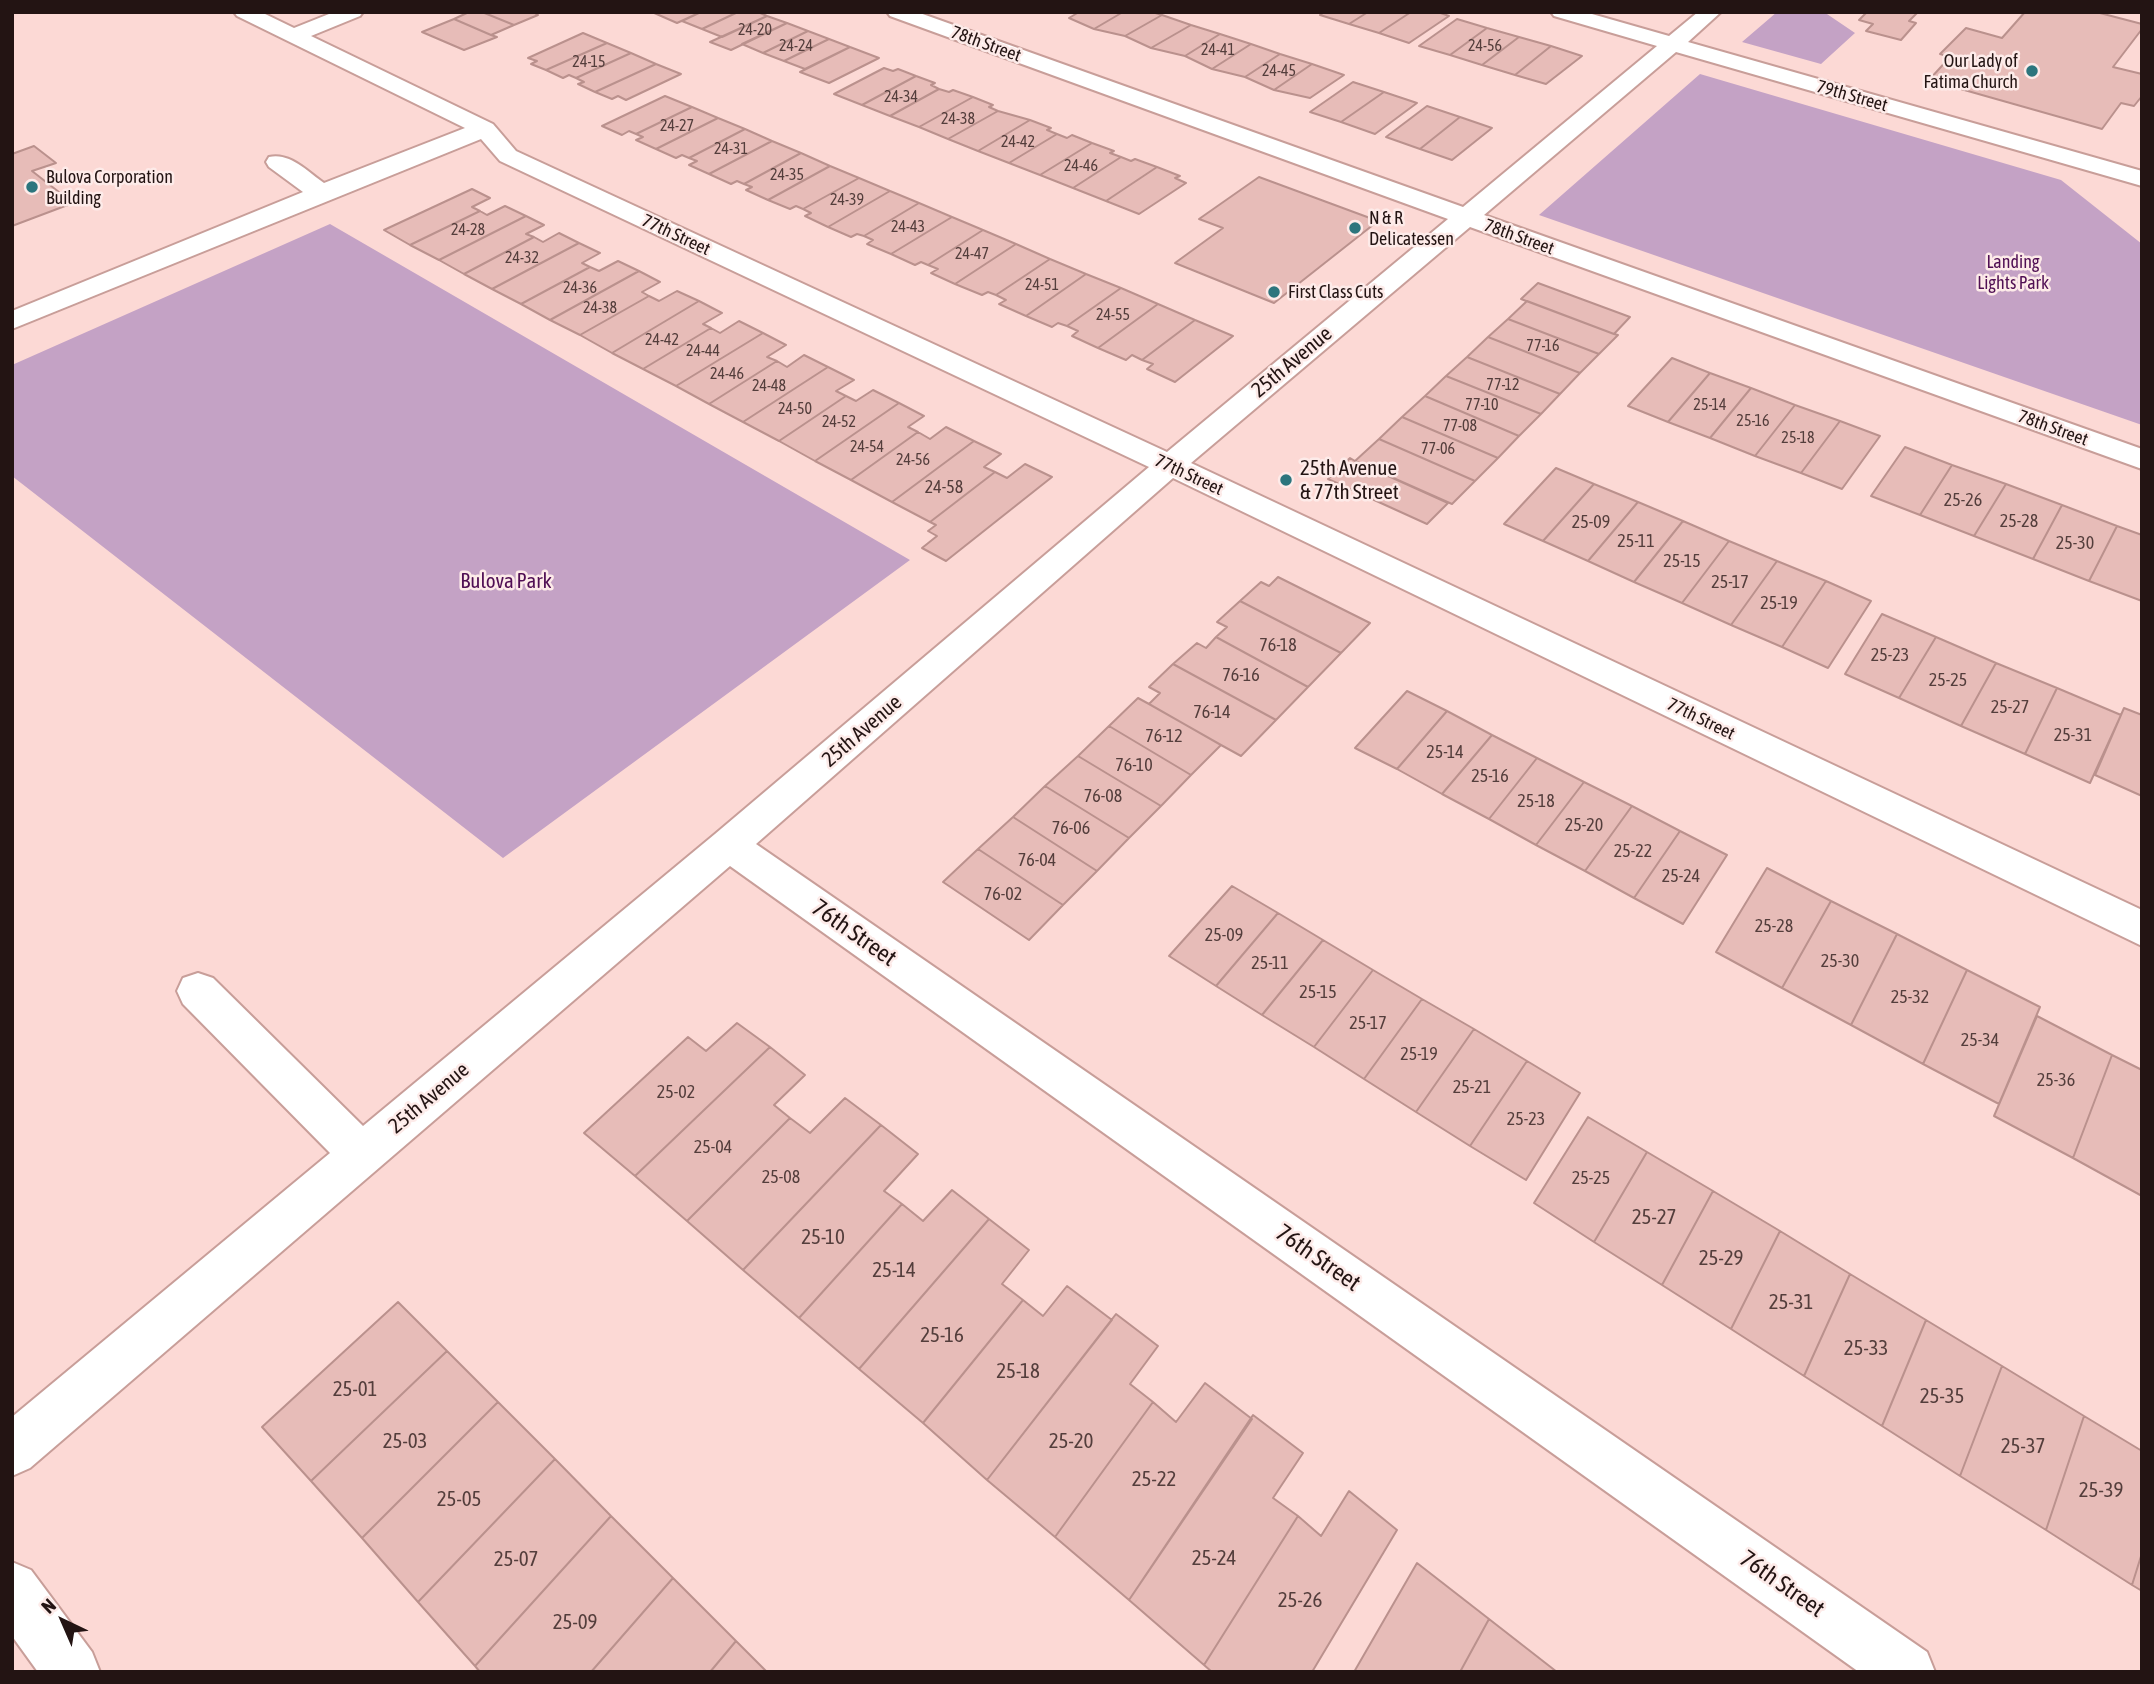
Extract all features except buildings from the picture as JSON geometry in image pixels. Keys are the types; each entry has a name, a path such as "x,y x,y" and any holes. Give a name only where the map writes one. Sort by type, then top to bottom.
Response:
{"street":[{"name":"77th Street","path":"244,12 485,129 508,156 1170,465 2142,929"},
{"path":"293,36 353,12"},
{"name":"78th Street","path":"897,12 2142,460"},
{"name":"79th Street","path":"1561,12 2142,179"},
{"name":"25th Avenue","path":"12,1450 729,845 1463,217 1675,45 1711,12"},
{"path":"12,321 321,193 485,129"},
{"path":"278,162 321,193"},
{"name":"76th Street","path":"729,845 1907,1672"},
{"path":"198,990 362,1155"},
{"path":"12,1589 72,1672"}],"green space":[{"path":"1777,12 1824,12 1855,33 1821,64 1742,42"},
{"name":"Landing Lights Park","path":"1700,74 2061,180 2142,244 2142,425 1539,215"},
{"name":"Bulova Park","path":"330,224 910,560 503,858 12,476 12,365"}],"place":[{"name":"Our Lady of Fatima Church","path":"2032,71"},
{"name":"Bulova Corporation Building","path":"32,187"},
{"name":"N & R Delicatessen","path":"1355,228"},
{"name":"First Class Cuts","path":"1274,292"},
{"name":"25th Avenue & 77th Street","path":"1286,480"}]}
